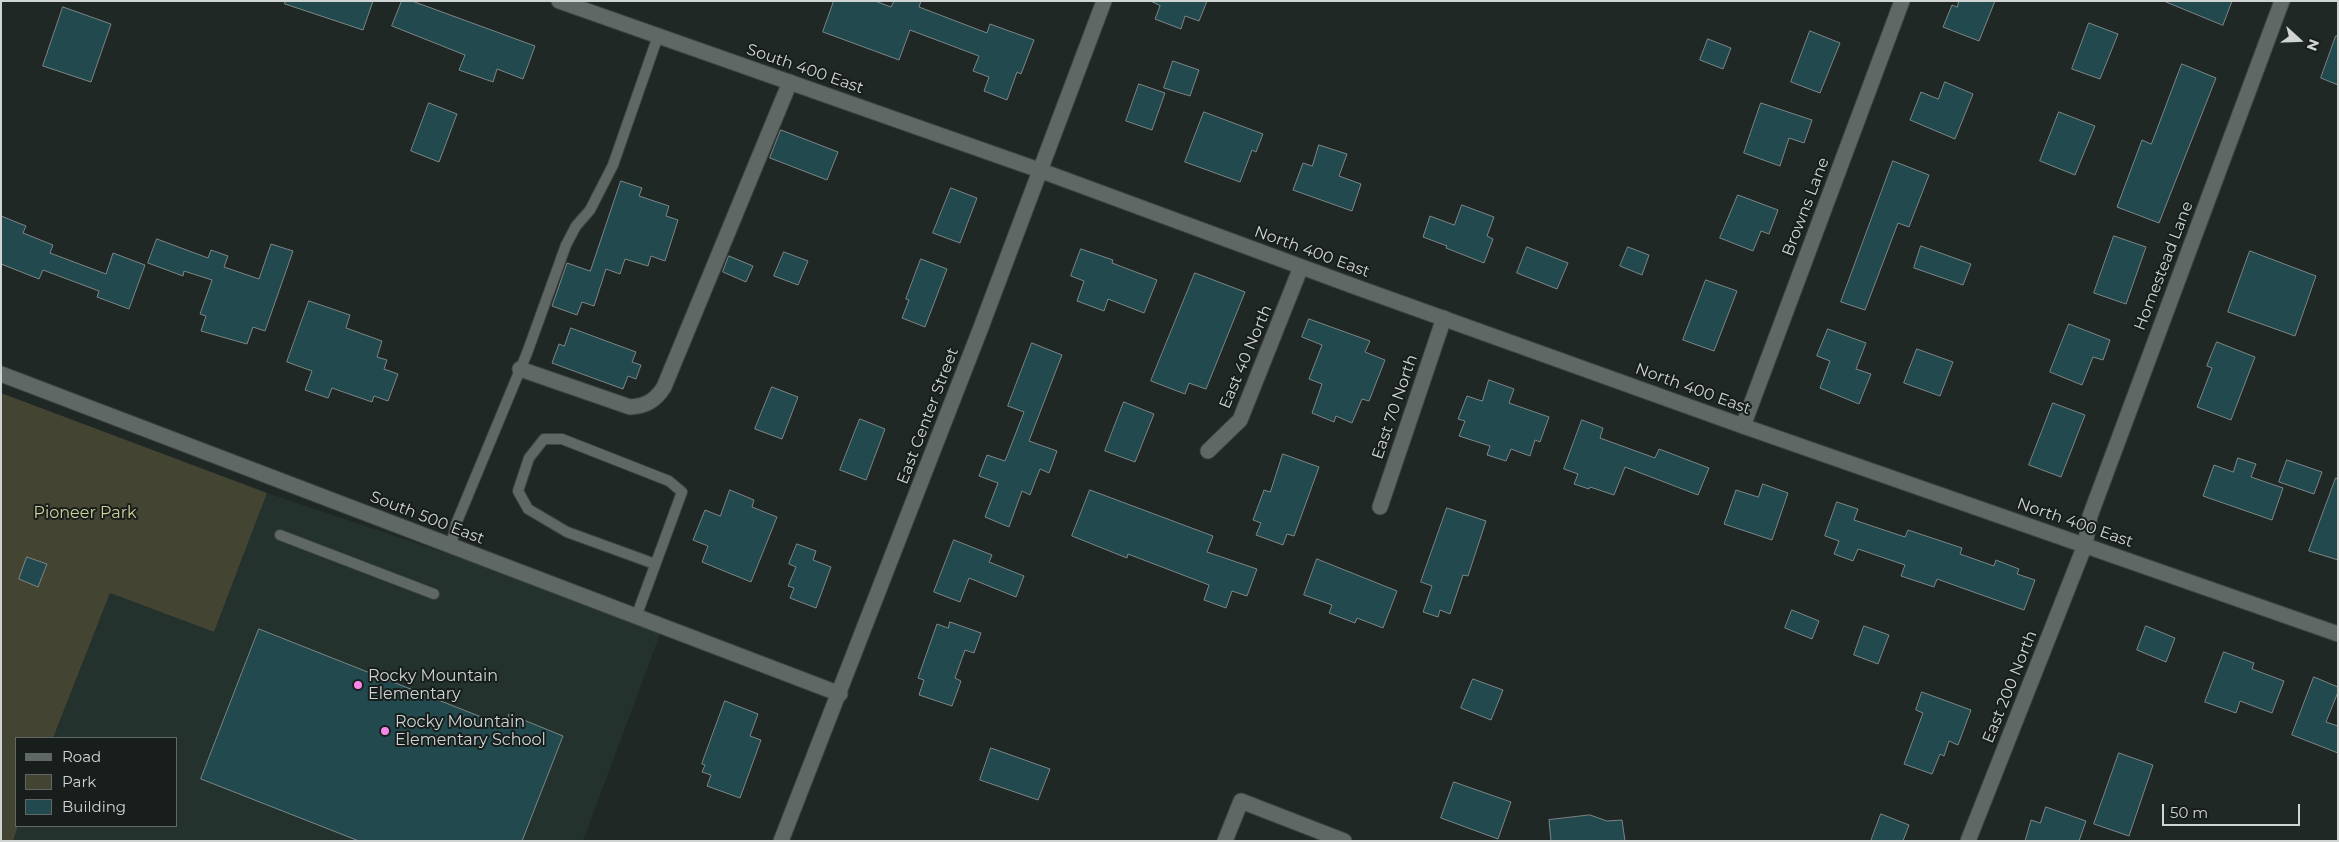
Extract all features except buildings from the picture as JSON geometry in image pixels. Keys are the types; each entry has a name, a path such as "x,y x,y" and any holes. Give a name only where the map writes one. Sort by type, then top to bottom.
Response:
{"street":[{"name":"South 400 East","path":"559,1 1039,170"},
{"name":"East Center Street","path":"781,841 840,694 980,330 1104,1"},
{"name":"Browns Lane","path":"1744,426 1902,1"},
{"name":"Homestead Lane","path":"2085,545 2090,516 2282,1"},
{"path":"520,370 630,407 641,406 658,397 664,387 790,82"},
{"name":"North 400 East","path":"1039,170 1744,426 2338,634"},
{"name":"East 40 North","path":"1208,451 1240,420 1302,267"},
{"name":"East 70 North","path":"1380,507 1444,318"},
{"name":"South 500 East","path":"1,374 840,694"},
{"name":"East 200 North","path":"1968,841 2085,545"},
{"path":"1225,841 1241,801 1344,841"}],"lane":[{"path":"451,546 456,524 520,370 566,245 576,226 590,210 613,165 658,36"},
{"path":"636,617 682,492 669,481 562,439 544,440 529,458 518,490 528,509 567,532 655,564"},
{"path":"280,535 434,594"}],"shaded area":[{"name":"Rocky Mountain Elementary","path":"267,493 663,626 583,841 13,841 18,827 178,827 178,737 53,737 110,593 214,632"}],"green space":[{"name":"Pioneer Park","path":"1,393 267,493 214,632 110,593 53,737 15,737 15,827 18,827 13,841 1,841"}],"place":[{"name":"Rocky Mountain Elementary","path":"358,685"},
{"name":"Rocky Mountain Elementary School","path":"385,731"}]}
